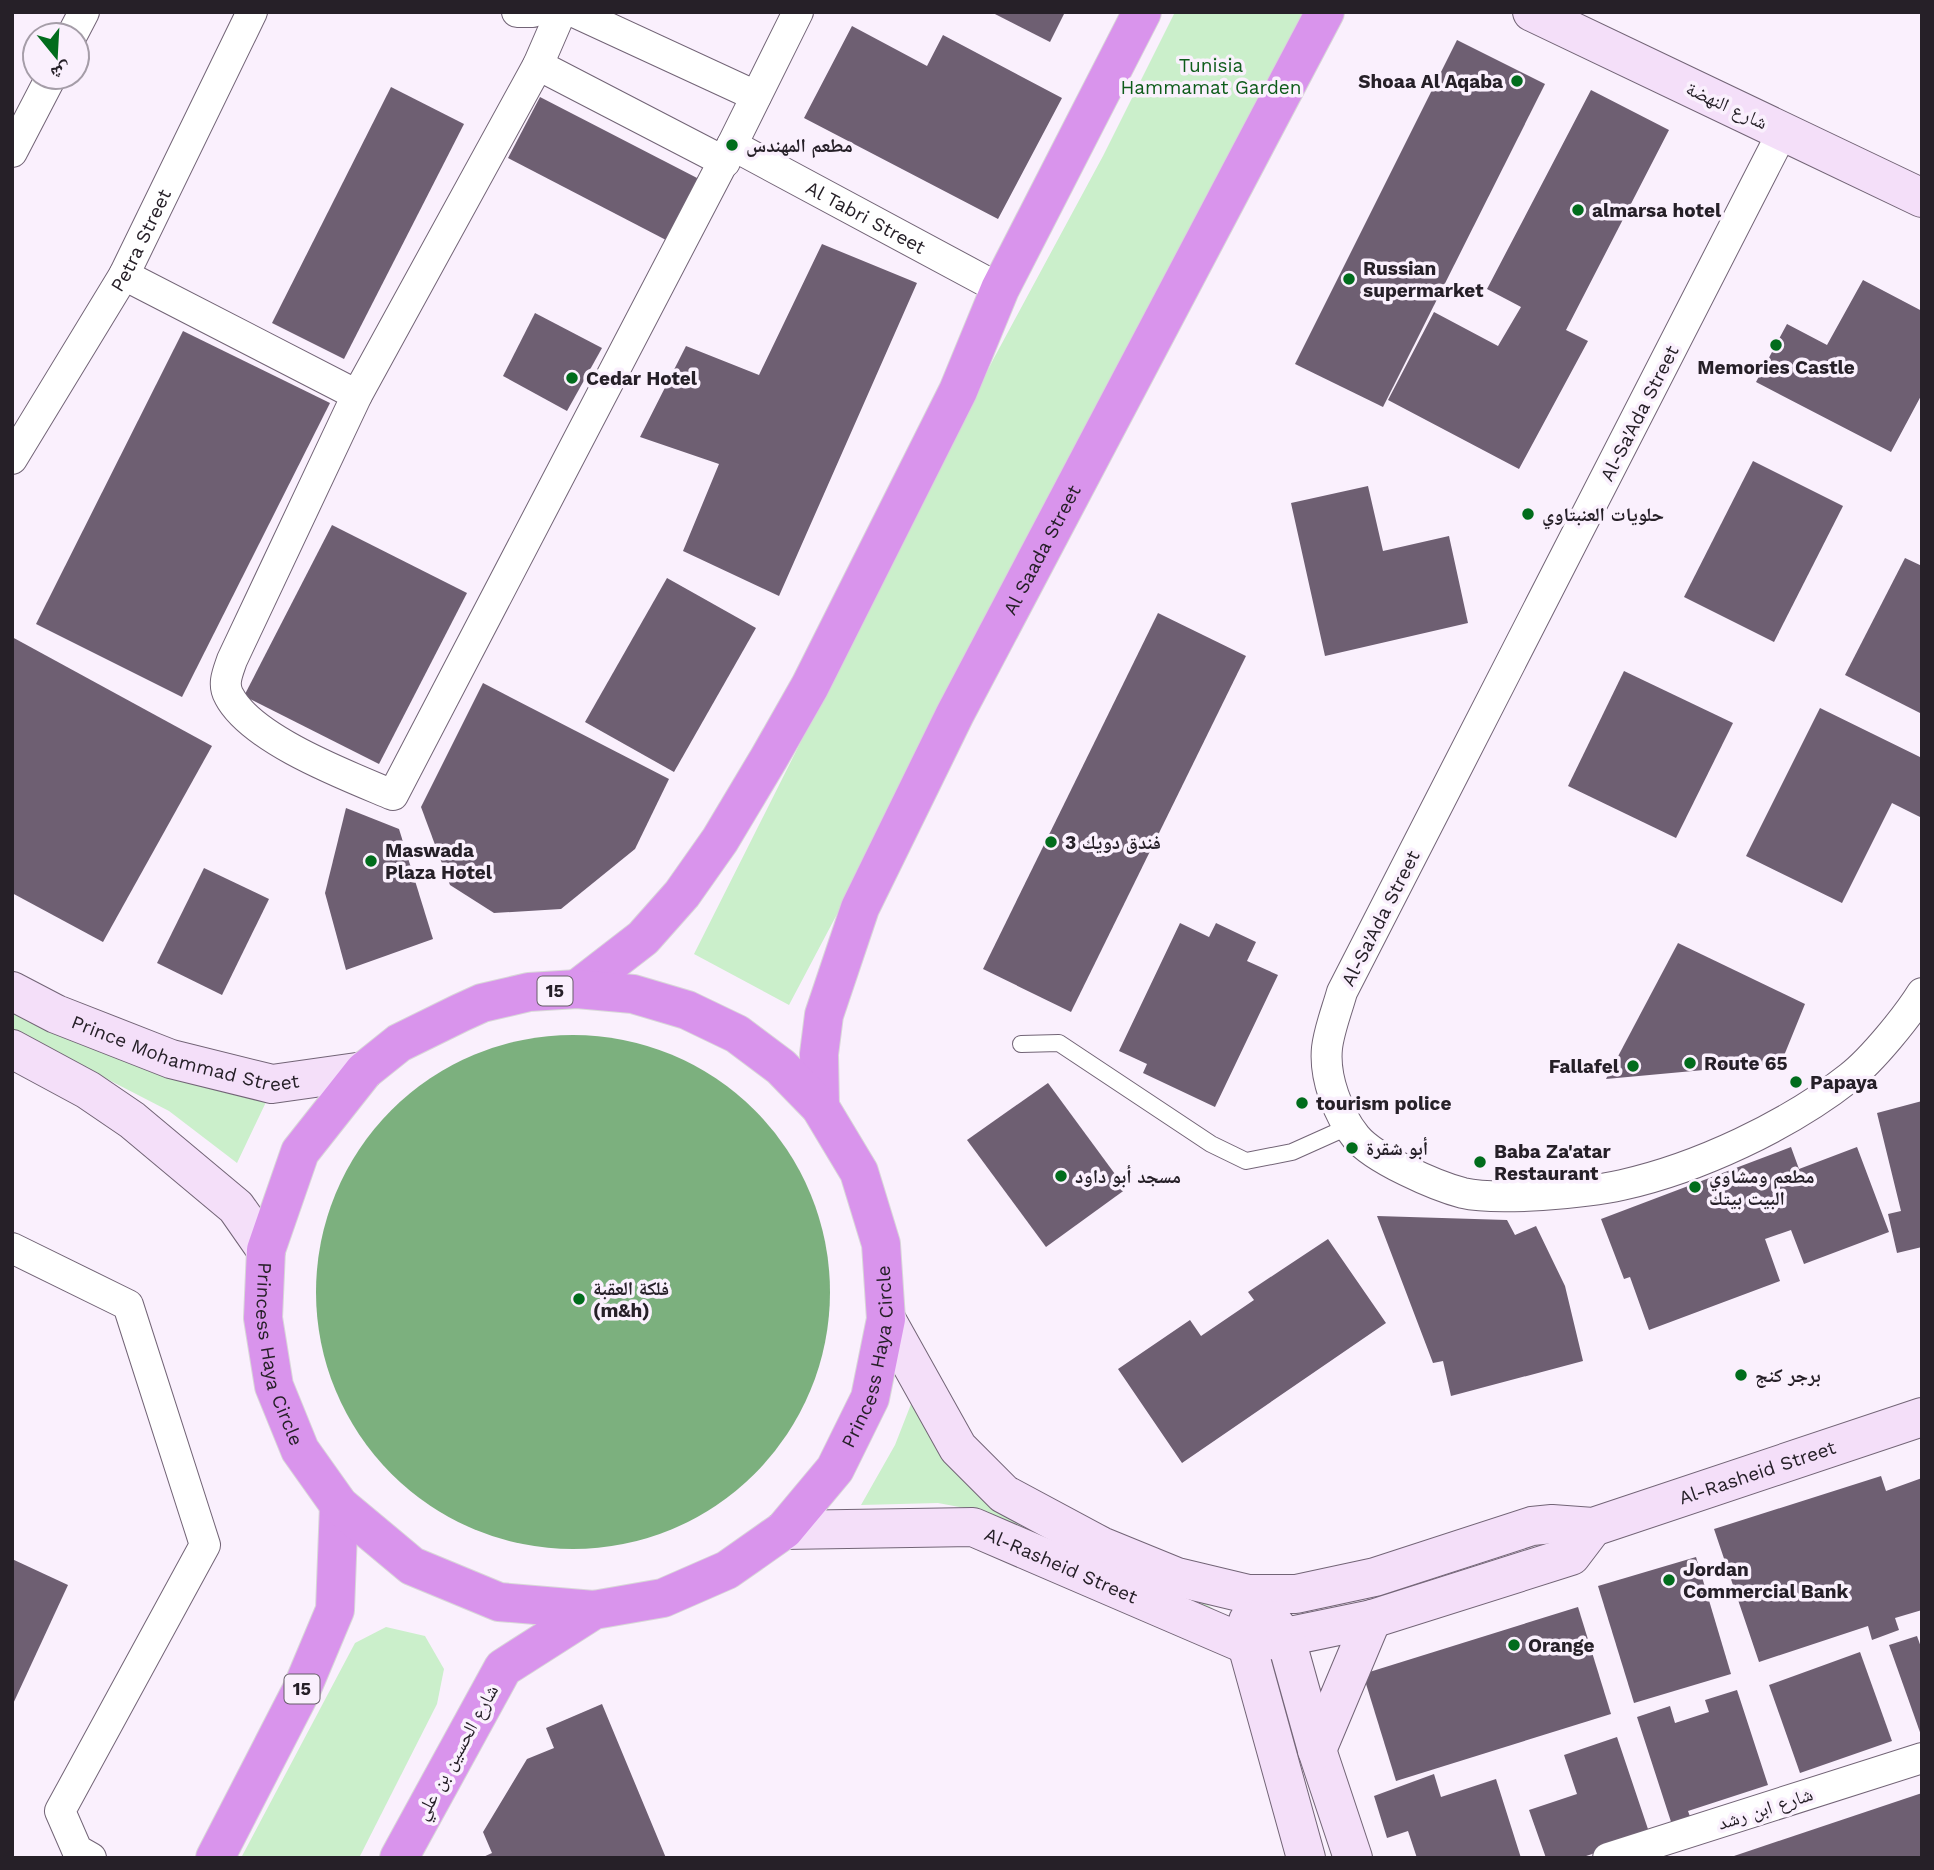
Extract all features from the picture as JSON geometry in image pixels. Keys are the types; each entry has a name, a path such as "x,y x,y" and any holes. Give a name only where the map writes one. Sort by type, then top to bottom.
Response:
{"highway":[{"path":"577,989 643,938 682,894 720,840 810,687 958,391 1000,289 1142,12"},
{"name":"Al Saada Street","path":"820,1107 819,1055 824,1016 860,908 955,714 1325,12"},
{"name":"Princess Haya Circle","path":"577,989 633,994 687,1010 737,1034 781,1067 820,1107 859,1172 881,1244 886,1319 870,1398 835,1469 784,1530 727,1570 663,1598 594,1610 499,1602 412,1566 339,1505 300,1450 274,1386 263,1318 266,1250 300,1152 364,1071 399,1043 482,1003 529,992 577,989"},
{"name":"15","path":"215,1858 301,1691 335,1610 339,1505"},
{"name":"شارع الحسين بن علي","path":"399,1858 503,1668 594,1610"}],"main road":[{"name":"شارع النهضة","path":"1532,12 1922,198"},
{"name":"Prince Mohammad Street","path":"12,991 56,1014 171,1059 272,1084 364,1071"},
{"path":"12,1049 88,1090 132,1120 236,1207 266,1250"},
{"name":"Al-Rasheid Street","path":"886,1319 958,1448 1004,1494 1101,1546 1154,1569 1248,1594 1296,1594 1364,1579 1532,1526 1552,1524 1593,1527 1922,1417"},
{"name":"Al-Rasheid Street","path":"784,1530 973,1527 1247,1645"},
{"path":"1247,1645 1373,1619 1571,1556 1593,1527"},
{"path":"1248,1594 1286,1639 1317,1750 1353,1858"},
{"path":"1248,1594 1247,1645 1306,1858"},
{"path":"1317,1750 1373,1619"}],"street":[{"name":"Petra Street","path":"12,459 124,275 252,12"},
{"path":"517,12 533,12"},
{"path":"561,12 538,65 357,395 225,681 228,695 254,726 321,764 393,795 729,154 798,12"},
{"path":"574,12 756,96"},
{"name":"Al Tabri Street","path":"538,65 729,154 1000,289"},
{"path":"12,152 44,91"},
{"name":"Al-Sa'Ada Street","path":"1783,131 1342,992 1326,1049 1333,1095 1356,1138 1404,1170 1464,1193 1521,1196 1621,1186 1690,1164 1782,1122 1852,1076 1912,1009 1922,993"},
{"path":"124,275 357,395"},
{"path":"12,1248 128,1306 205,1545 60,1811 76,1850 91,1858"},
{"name":"شارع ابن رشد","path":"1608,1858 1922,1758"}],"lane":[{"path":"1021,1044 1059,1043 1211,1144 1246,1161 1292,1152 1350,1126"}],"green space":[{"name":"Tunisia Hammamat Garden","path":"1175,12 1314,12 789,1005 694,954 994,358 1103,156"},
{"path":"12,1004 267,1100 237,1163 169,1111 12,1030"},
{"path":"913,1399 947,1450 1214,1609 1209,1611 986,1512 938,1503 861,1505 895,1445"},
{"path":"386,1627 425,1636 444,1669 437,1704 359,1858 241,1858 355,1643"}],"shaded area":[{"path":"573,1035 623,1040 671,1055 716,1078 755,1110 787,1149 810,1194 825,1242 830,1292 825,1342 810,1390 787,1435 755,1474 716,1506 671,1529 623,1544 573,1549 523,1544 475,1529 430,1506 391,1474 359,1435 336,1390 321,1342 316,1292 321,1242 336,1194 359,1149 391,1110 430,1078 475,1055 523,1040"}],"building":[{"path":"991,12 1065,12 1050,42"},
{"path":"852,26 927,66 943,35 1062,98 998,219 804,118"},
{"path":"1457,40 1545,84 1383,407 1295,364"},
{"path":"391,87 464,124 344,359 272,323"},
{"path":"1591,90 1669,130 1566,330 1588,341 1519,469 1388,400 1434,312 1498,346 1521,307 1487,289"},
{"path":"540,97 699,179 666,240 508,158"},
{"path":"822,244 917,283 779,596 683,551 719,464 640,437 686,346 759,375"},
{"path":"1863,280 1922,311 1922,394 1891,452 1756,382 1787,324 1827,345"},
{"path":"535,313 602,348 567,411 503,376"},
{"path":"183,331 330,403 182,697 36,624"},
{"path":"1753,461 1843,506 1774,642 1684,597"},
{"path":"1368,486 1383,551 1449,536 1468,623 1325,656 1291,503"},
{"path":"332,525 467,593 379,764 244,696"},
{"path":"1905,558 1922,566 1922,714 1845,675"},
{"path":"667,578 756,628 674,772 585,722"},
{"path":"1158,613 1246,656 1071,1012 983,969"},
{"path":"12,637 212,746 103,942 12,893"},
{"path":"1624,671 1733,723 1676,838 1568,786"},
{"path":"483,683 669,779 635,849 561,909 494,913 450,885 421,807"},
{"path":"1820,708 1922,758 1922,818 1892,803 1842,903 1746,856"},
{"name":"Maswada Plaza Hotel","path":"346,808 399,829 433,939 346,970 325,893"},
{"path":"204,868 269,899 222,995 157,963"},
{"path":"1180,923 1209,937 1216,923 1256,942 1247,961 1278,975 1215,1107 1143,1073 1147,1064 1119,1051"},
{"path":"1678,943 1805,1004 1781,1063 1606,1079"},
{"path":"1048,1083 1126,1189 1046,1247 967,1140"},
{"path":"1922,1101 1922,1247 1897,1253 1888,1214 1901,1211 1877,1113"},
{"path":"1791,1147 1799,1169 1857,1147 1889,1232 1804,1264 1791,1230 1765,1239 1780,1281 1649,1330 1630,1277 1624,1279 1601,1219"},
{"path":"1377,1216 1507,1220 1515,1235 1536,1226 1565,1286 1583,1361 1451,1396 1443,1361 1433,1363"},
{"path":"1328,1239 1386,1323 1182,1463 1118,1369 1190,1320 1201,1336 1254,1300 1248,1292"},
{"path":"1881,1476 1886,1491 1922,1478 1922,1610 1895,1618 1899,1630 1872,1640 1868,1626 1759,1662 1714,1529"},
{"path":"1696,1557 1731,1674 1634,1703 1598,1586"},
{"path":"12,1559 68,1585 12,1706"},
{"path":"1578,1607 1611,1714 1396,1781 1363,1674"},
{"path":"1917,1636 1922,1650 1921,1735 1889,1645"},
{"path":"1860,1652 1892,1741 1800,1773 1769,1685"},
{"path":"1737,1690 1768,1785 1688,1811 1693,1825 1674,1831 1637,1717 1670,1706 1675,1723 1709,1712 1705,1700"},
{"path":"602,1704 666,1858 481,1858 492,1853 483,1832 527,1759 554,1748 546,1728"},
{"path":"1617,1737 1650,1835 1580,1858 1546,1858 1529,1810 1577,1794 1564,1755"},
{"path":"1434,1774 1441,1797 1496,1779 1521,1858 1417,1858 1408,1831 1387,1838 1374,1796"},
{"path":"1922,1793 1922,1858 1731,1858 1731,1857"}],"place":[{"name":"Shoaa Al Aqaba","path":"1517,81"},
{"name":"مطعم المهندس","path":"732,145"},
{"name":"almarsa hotel","path":"1578,210"},
{"name":"Russian supermarket","path":"1349,279"},
{"name":"Memories Castle","path":"1776,345"},
{"name":"Cedar Hotel","path":"572,378"},
{"name":"حلويات العنبتاوي","path":"1528,514"},
{"name":"فندق دويك 3","path":"1051,842"},
{"name":"Maswada Plaza Hotel","path":"371,861"},
{"name":"Route 65","path":"1690,1063"},
{"name":"Fallafel","path":"1633,1066"},
{"name":"Papaya","path":"1796,1082"},
{"name":"tourism police","path":"1302,1103"},
{"name":"أبو شقرة","path":"1352,1148"},
{"name":"Baba Za'atar Restaurant","path":"1480,1162"},
{"name":"مسجد أبو داود","path":"1061,1176"},
{"name":"مطعم ومشاوي البيت بيتك","path":"1695,1187"},
{"name":"فلكة العقبة (m&h)","path":"579,1299"},
{"name":"برجر كنج","path":"1741,1375"},
{"name":"Jordan Commercial Bank","path":"1669,1580"},
{"name":"Orange","path":"1514,1645"}]}
